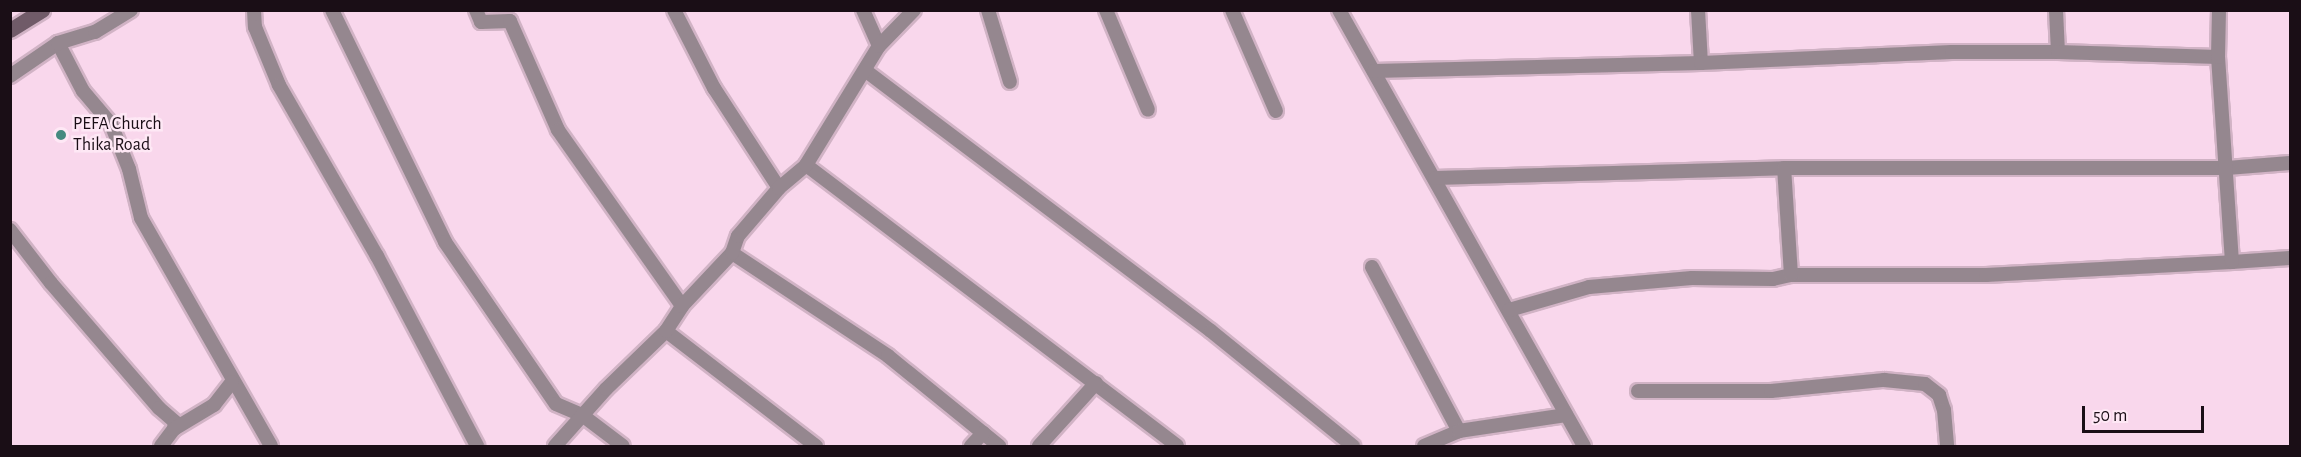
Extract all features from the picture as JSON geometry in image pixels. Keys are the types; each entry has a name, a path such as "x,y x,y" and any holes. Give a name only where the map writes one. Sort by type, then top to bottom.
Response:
{"main road":[{"path":"10,30 42,10"}],"street":[{"path":"10,76 58,43 95,32 131,10"},
{"path":"254,10 255,27 279,85 383,266 477,447"},
{"path":"332,10 445,242 556,404 582,415 623,447"},
{"path":"476,10 481,22 510,21 558,130 682,306"},
{"path":"674,10 714,88 779,188"},
{"path":"863,10 879,45"},
{"path":"555,447 582,415 666,331 682,306 732,253 738,236 779,188 806,165 866,71 879,45 914,10"},
{"path":"988,10 1010,82"},
{"path":"1106,10 1148,111"},
{"path":"1232,10 1276,111"},
{"path":"1339,10 1584,447"},
{"path":"1698,10 1701,63"},
{"path":"2055,10 2058,52"},
{"path":"2219,10 2218,57 2232,262"},
{"path":"58,43 83,91 111,124 129,170 141,218 232,382 271,447"},
{"path":"1374,71 1701,63 1952,52 2058,52 2218,57"},
{"path":"866,71 1211,331 1353,447"},
{"path":"1435,178 1784,168 2227,168 2290,163"},
{"path":"806,165 1096,383 1177,447"},
{"path":"1784,168 1791,276"},
{"path":"10,230 51,283 159,408 175,422 174,429"},
{"path":"732,253 888,356 999,447"},
{"path":"1509,310 1589,287 1692,278 1773,279 1791,276 1986,274 2290,258"},
{"path":"1372,267 1460,431"},
{"path":"666,331 816,447"},
{"path":"1638,391 1771,391 1884,380 1925,384 1939,395 1944,410 1947,447"},
{"path":"161,447 174,429 214,405 232,382"},
{"path":"1039,447 1096,383"},
{"path":"1424,447 1460,431 1566,415"},
{"path":"971,447 982,433"}],"place":[{"name":"PEFA Church Thika Road","path":"61,135"}]}
